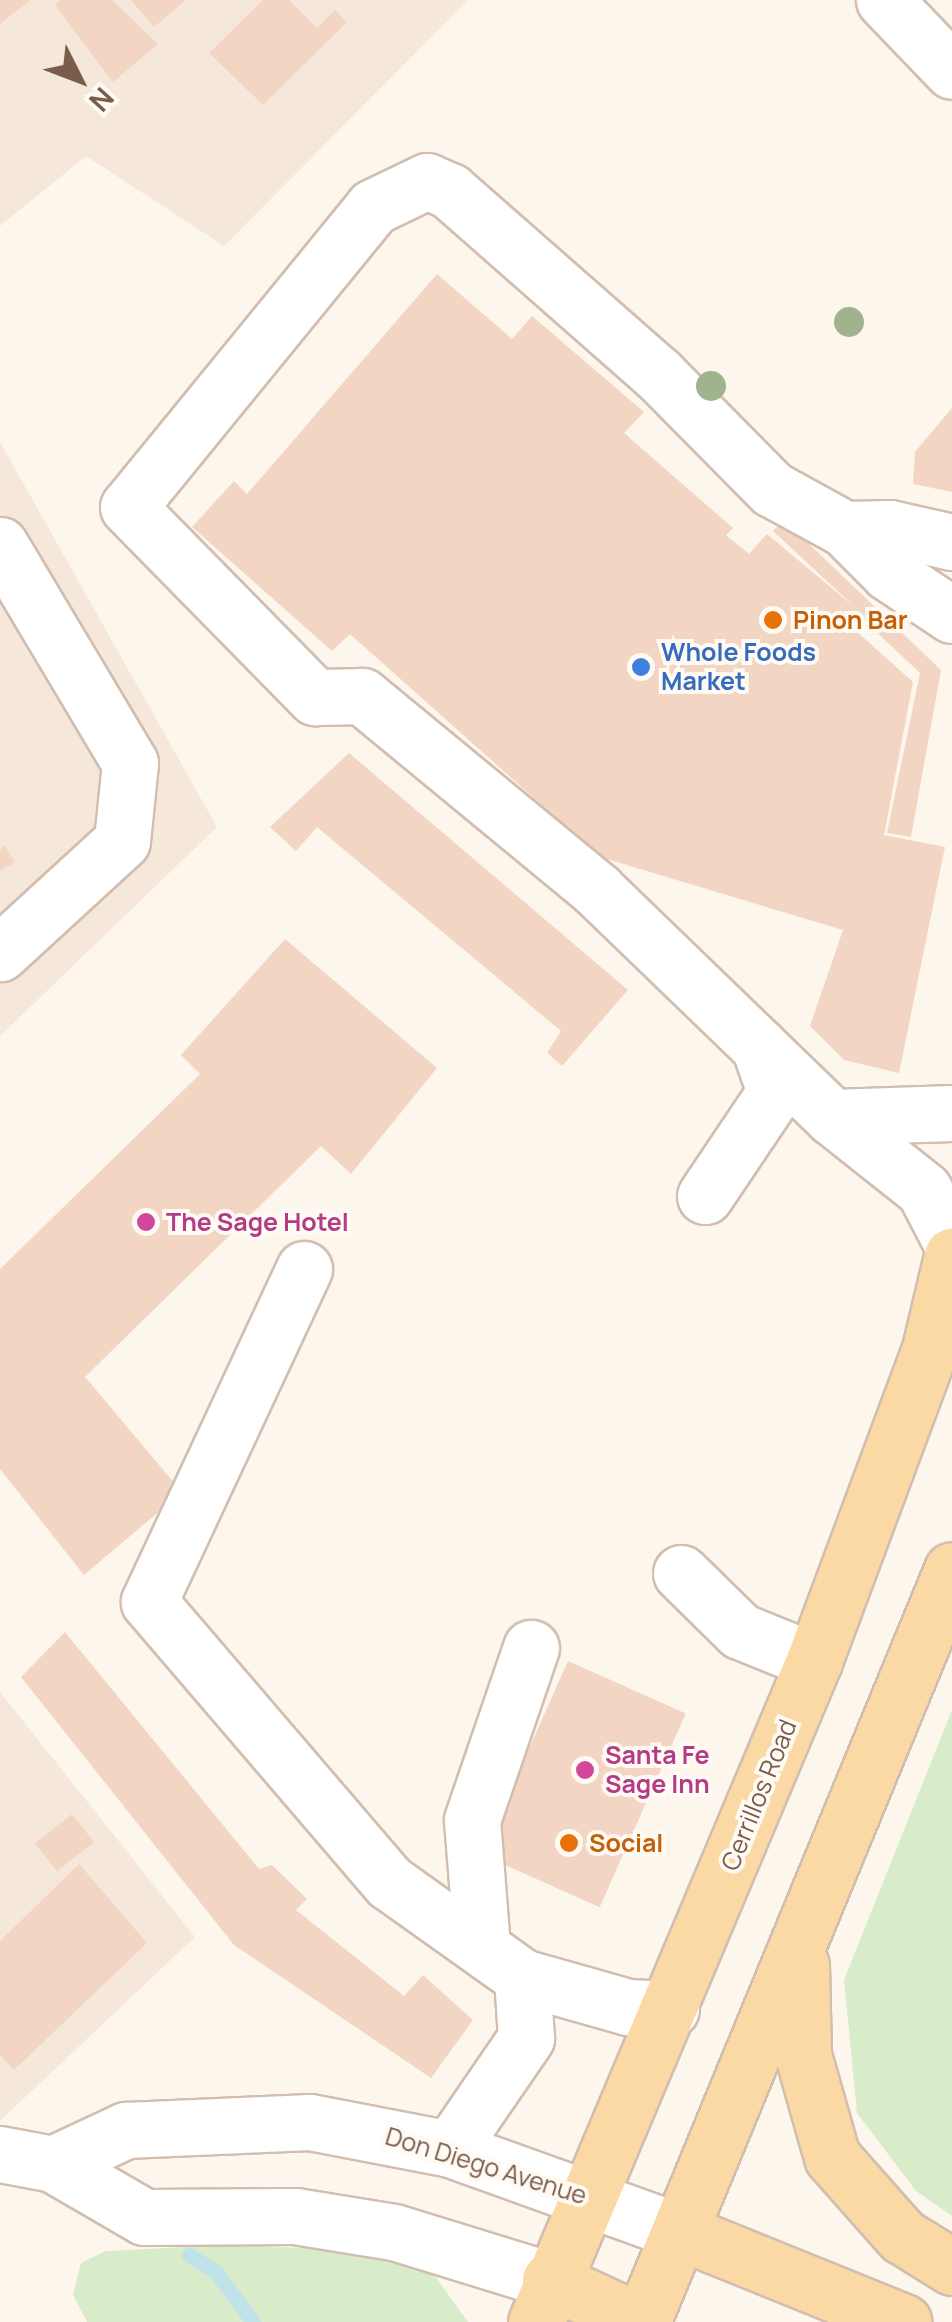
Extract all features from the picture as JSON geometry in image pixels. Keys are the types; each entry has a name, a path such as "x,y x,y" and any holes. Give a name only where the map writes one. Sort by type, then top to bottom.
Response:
{"main road":[{"name":"Cerrillos Road","path":"543,2301 586,2195 671,2009 814,1661 930,1349 952,1256"},
{"path":"543,2301 642,2322 952,1570"},
{"path":"800,1943 803,2055 832,2157 902,2236 952,2266"},
{"path":"681,2232 904,2322"}],"street":[{"path":"884,0 952,71"},
{"path":"952,615 889,573 845,529 772,489 658,374 450,192 427,181 373,207 128,507 316,698 362,696 597,890 832,1117 924,1190 952,1244"},
{"path":"845,529 890,528 952,542"},
{"path":"0,545 130,763 122,841 0,953"},
{"path":"705,1196 775,1092 759,1046"},
{"path":"832,1117 952,1113"},
{"path":"304,1269 149,1602 389,1882 502,1962 628,2006 671,2009"},
{"path":"682,1573 740,1631 814,1661"},
{"path":"450,2150 526,2038 502,1962 472,1820 531,1648"},
{"name":"Don Diego Avenue","path":"54,2164 126,2130 193,2124 310,2122 450,2150 510,2177 586,2195 681,2232"},
{"path":"0,2154 54,2164 144,2218 295,2216 394,2232 543,2301"}],"shaded area":[{"path":"0,0 468,0 224,246 86,156 0,226"},
{"path":"0,442 217,827 0,1036"},
{"path":"0,1692 195,1937 0,2121"}],"green space":[{"path":"952,1710 952,2216 916,2191 857,2113 844,1980"},
{"path":"207,2246 315,2248 400,2262 435,2276 468,2322 87,2322 73,2295 81,2263 106,2251"}],"building":[{"path":"0,0 31,0 0,24"},
{"path":"60,0 112,0 158,44 113,82 55,5"},
{"path":"131,0 186,0 154,27"},
{"path":"263,0 289,0 317,28 335,10 347,22 263,105 209,53"},
{"name":"Whole Foods Market","path":"437,274 512,339 532,316 644,412 624,433 733,528 726,535 749,554 767,534 857,609 773,531 784,520 941,670 911,837 887,833 920,673 854,611 846,622 913,682 884,835 945,847 899,1073 844,1060 810,1026 843,930 600,857 350,634 332,651 192,527 234,481 247,494"},
{"path":"952,408 952,492 913,484 915,452"},
{"path":"349,753 628,990 562,1066 547,1053 561,1031 317,827 296,851 270,827"},
{"path":"5,846 15,862 0,871 0,849"},
{"name":"The Sage Hotel","path":"285,939 437,1068 351,1174 321,1146 85,1377 182,1492 84,1575 0,1469 0,1269 200,1074 181,1055"},
{"path":"65,1632 259,1869 272,1865 307,1899 296,1910 404,1996 423,1975 473,2020 431,2078 234,1945 21,1677"},
{"path":"568,1661 686,1713 600,1907 482,1855"},
{"path":"72,1814 94,1842 57,1871 35,1843"},
{"path":"79,1864 147,1943 14,2070 0,2055 0,1941"}],"waterway":[{"path":"189,2255 216,2272 253,2322"}],"place":[{"name":"Pinon Bar","path":"773,620"},
{"name":"Whole Foods Market","path":"641,667"},
{"name":"The Sage Hotel","path":"146,1222"},
{"name":"Santa Fe Sage Inn","path":"585,1770"},
{"name":"Social","path":"569,1843"}]}
